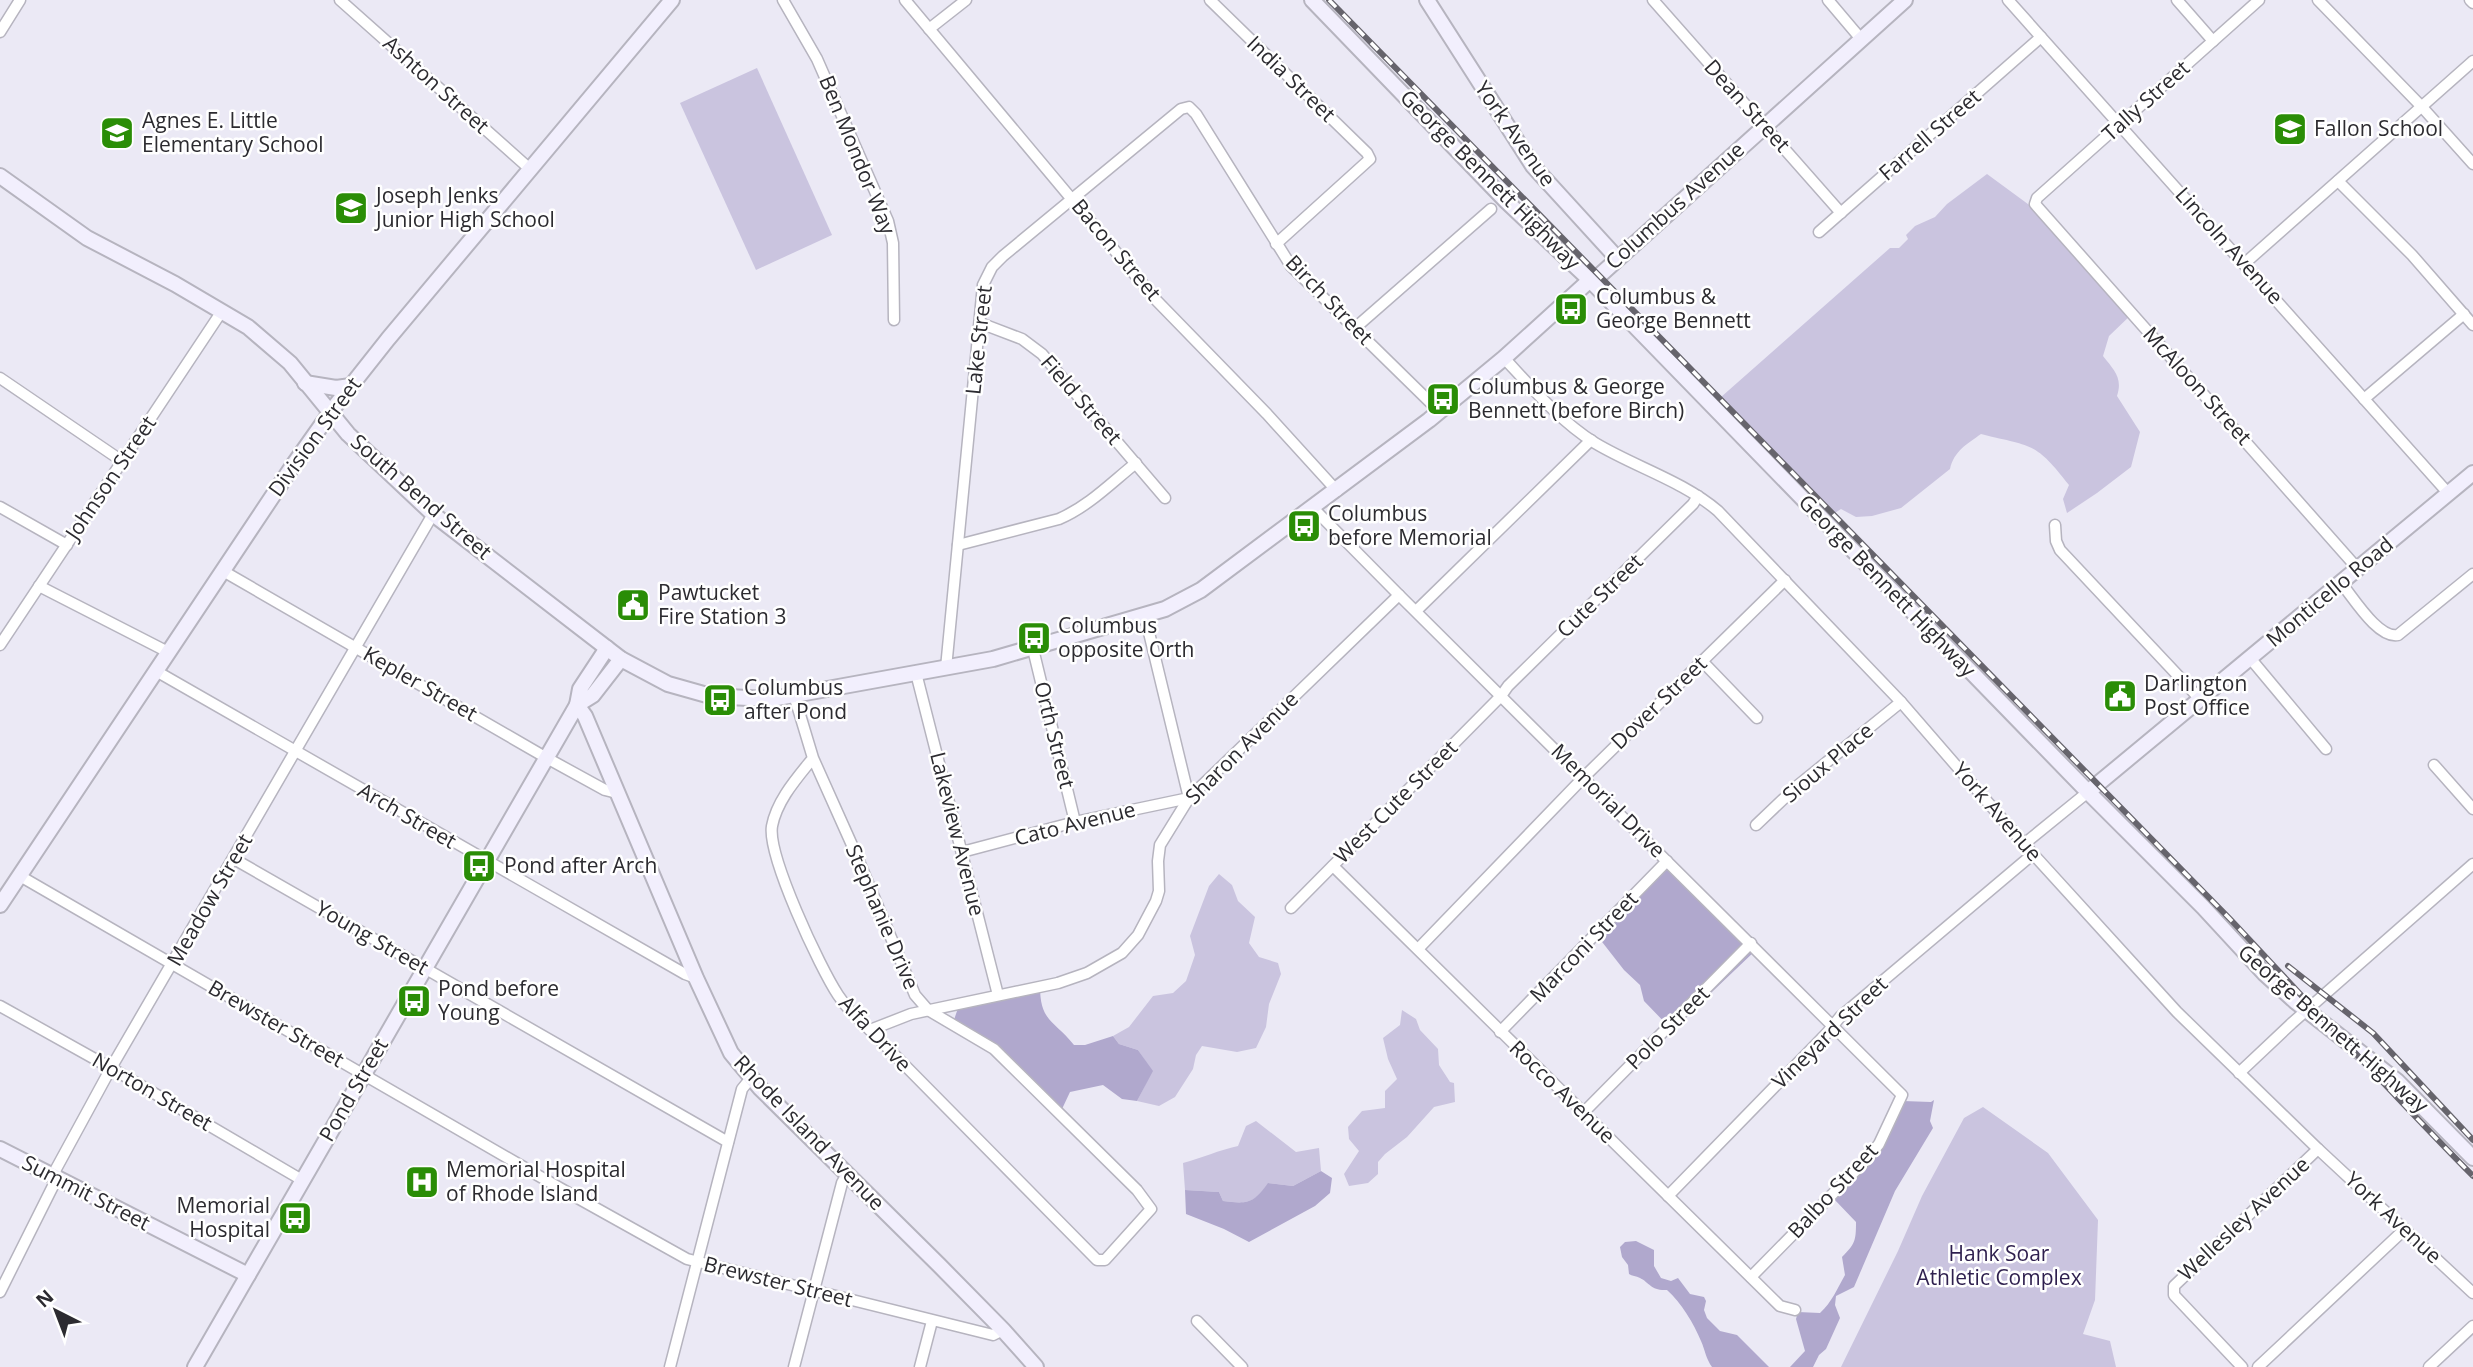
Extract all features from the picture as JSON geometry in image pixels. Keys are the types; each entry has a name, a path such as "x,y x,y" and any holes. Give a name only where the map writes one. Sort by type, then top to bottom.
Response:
{"street":[{"path":"0,32 20,0"},
{"name":"Ashton Street","path":"340,0 531,170"},
{"name":"Division Street","path":"0,905 330,413 671,0"},
{"name":"Ben Mondor Way","path":"783,0 817,58 888,221 892,243 894,320"},
{"name":"Bacon Street","path":"905,0 1157,301 1267,414 1336,491"},
{"path":"929,29 966,0"},
{"name":"India Street","path":"1210,0 1367,153 1370,159 1276,244"},
{"name":"George Bennett Highway","path":"1312,0 1506,201 1590,280 2203,907 2255,965 2397,1081 2473,1158"},
{"name":"York Avenue","path":"1427,0 1533,166 1618,258"},
{"name":"Dean Street","path":"1653,0 1841,213"},
{"path":"1828,0 1861,39"},
{"name":"Columbus Avenue","path":"607,648 621,659 668,684 707,695 749,699 794,695 946,668 1033,649 1164,609 1201,590 1313,508 1504,358 1905,0"},
{"name":"Lincoln Avenue","path":"2008,0 2448,493"},
{"path":"2177,0 2213,41"},
{"name":"Tally Street","path":"2035,204 2037,198 2259,0"},
{"path":"2318,0 2473,164"},
{"name":"Farrell Street","path":"1819,232 2041,37"},
{"path":"2244,264 2473,61"},
{"name":"Lake Street","path":"946,668 983,285 992,267 1181,109 1189,107"},
{"name":"Birch Street","path":"1189,107 1203,124 1291,266 1439,411"},
{"name":"South Bend Street","path":"0,176 87,238 222,311 272,346 290,363 348,434 433,514 607,648"},
{"path":"2338,181 2412,255 2473,325"},
{"name":"McAloon Street","path":"2035,204 2358,569"},
{"path":"1355,328 1491,209"},
{"name":"Johnson Street","path":"1,643 222,311"},
{"path":"2364,399 2464,314"},
{"name":"Field Street","path":"980,323 1022,340 1042,354 1166,498"},
{"name":"York Avenue","path":"1504,358 1556,412 1591,440 1698,496 1718,511 1901,702 2024,844 2151,984 2318,1149 2473,1293"},
{"path":"0,378 122,461"},
{"path":"305,383 336,388 351,386"},
{"path":"1416,611 1591,440"},
{"path":"958,545 1071,514 1136,463"},
{"name":"Monticello Road","path":"2024,844 2473,473"},
{"name":"Cute Street","path":"1501,696 1518,676 1693,505 1698,496"},
{"path":"0,508 66,545"},
{"name":"Memorial Drive","path":"1313,508 1902,1095"},
{"name":"Meadow Street","path":"0,1292 54,1184 56,1169 111,1068 433,514"},
{"path":"2055,525 2056,541 2060,550 2200,699"},
{"name":"Kepler Street","path":"223,571 545,757 605,790 617,793"},
{"path":"2341,583 2379,630 2392,636 2398,635 2473,575"},
{"name":"Dover Street","path":"1418,949 1584,777 1785,579"},
{"path":"39,586 168,652"},
{"name":"Sharon Avenue","path":"870,1030 928,1010 1058,983 1122,953 1138,935 1156,901 1159,891 1160,845 1189,797 1399,595"},
{"path":"1145,616 1189,797"},
{"name":"Pond Street","path":"195,1367 577,705 580,689 607,648"},
{"name":"Orth Street","path":"1033,649 1075,822"},
{"path":"2249,658 2326,749"},
{"name":"Pond Street","path":"577,705 593,695 621,659"},
{"path":"1702,661 1757,718"},
{"name":"Arch Street","path":"156,671 485,862 696,978"},
{"name":"Lakeview Avenue","path":"916,673 998,995"},
{"name":"Stephanie Drive","path":"794,695 813,758 915,995 928,1010 995,1049 1137,1190 1151,1209 1105,1260 1097,1261"},
{"name":"West Cute Street","path":"1291,908 1501,696"},
{"name":"Sioux Place","path":"1756,825 1796,787 1901,702"},
{"name":"Rhode Island Avenue","path":"577,705 585,716 696,978 731,1053 751,1078 1003,1330 1035,1367"},
{"name":"Alfa Drive","path":"813,758 783,798 772,827 772,844 811,944 836,993 852,1015 870,1030 1097,1261"},
{"path":"2434,765 2473,809"},
{"name":"Cato Avenue","path":"962,852 1075,822 1189,797"},
{"name":"Vineyard Street","path":"1668,1196 1850,1008 2033,854"},
{"name":"Young Street","path":"234,859 728,1142"},
{"name":"Marconi Street","path":"1500,1032 1667,861"},
{"path":"2239,1073 2473,864"},
{"name":"Rocco Avenue","path":"1333,866 1780,1306 1795,1310"},
{"name":"Brewster Street","path":"20,876 687,1259 993,1335 1003,1330"},
{"name":"Polo Street","path":"1583,1113 1751,943"},
{"name":"Norton Street","path":"0,1006 303,1180"},
{"path":"670,1367 742,1089 751,1078"},
{"name":"Balbo Street","path":"1751,1277 1866,1160 1879,1144 1902,1095"},
{"name":"Summit Street","path":"0,1149 248,1275"},
{"name":"Wellesley Avenue","path":"2242,1367 2174,1295 2173,1290 2177,1281 2318,1149"},
{"path":"794,1367 842,1183 847,1174"},
{"path":"2258,1367 2405,1229"},
{"path":"920,1367 932,1321"},
{"path":"1197,1321 1242,1367"},
{"path":"2429,1367 2473,1326"}],"green space":[{"path":"757,68 832,235 756,270 680,103"},
{"path":"1987,174 2047,218 2133,313 2109,336 2103,356 2118,379 2117,396 2140,432 2131,467 2067,513 2063,499 2069,485 2048,460 2022,444 1981,434 1958,453 1950,469 1901,508 1872,516 1856,517 1841,509 1824,520 1712,405 1890,248 1899,248 1915,226 1935,217 1947,204"},
{"path":"1219,874 1232,885 1238,901 1255,917 1249,943 1259,957 1278,963 1281,974 1269,1004 1266,1027 1256,1048 1237,1052 1202,1046 1196,1055 1193,1069 1175,1097 1159,1106 1137,1101 1152,1071 1138,1050 1119,1044 1113,1036 1129,1027 1153,996 1173,993 1186,981 1195,955 1190,936 1209,886"},
{"path":"1402,1010 1416,1019 1420,1030 1438,1049 1439,1065 1450,1082 1454,1083 1455,1102 1434,1107 1407,1137 1378,1162 1378,1174 1368,1183 1349,1186 1344,1174 1359,1151 1349,1139 1348,1127 1362,1111 1385,1108 1385,1091 1397,1079 1383,1038 1400,1025"},
{"name":"Hank Soar Athletic Complex","path":"1983,1107 2048,1153 2098,1220 2095,1300 2083,1334 2110,1341 2116,1367 1841,1367 1922,1196 1964,1118"},
{"path":"1256,1121 1296,1152 1319,1148 1321,1171 1293,1186 1269,1183 1254,1199 1244,1202 1223,1201 1219,1192 1185,1190 1183,1163 1238,1146 1246,1126"}],"shaded area":[{"path":"1672,863 1756,950 1672,1030 1644,1001 1640,985 1624,970 1599,938"},
{"path":"1040,986 1045,1014 1074,1045 1085,1045 1113,1036 1119,1044 1138,1050 1153,1071 1137,1101 1122,1099 1103,1085 1070,1092 1062,1109 954,1020 959,1005"},
{"path":"1934,1100 1930,1121 1933,1128 1895,1191 1854,1287 1836,1296 1835,1305 1840,1318 1826,1349 1819,1355 1813,1367 1790,1367 1805,1351 1796,1319 1798,1312 1820,1313 1828,1304 1845,1275 1842,1257 1855,1238 1856,1222 1834,1199 1878,1153 1903,1101"},
{"path":"1321,1171 1332,1178 1330,1193 1315,1206 1249,1242 1186,1214 1185,1190 1219,1192 1223,1201 1244,1202 1253,1199 1268,1183 1293,1186"},
{"path":"1636,1241 1654,1250 1654,1266 1661,1278 1671,1281 1678,1278 1690,1294 1704,1297 1707,1318 1720,1331 1737,1335 1769,1367 1712,1367 1691,1321 1672,1295 1667,1290 1654,1288 1629,1274 1620,1247 1625,1242"}],"railway":[{"path":"1329,0 2230,919 2473,1176"},
{"path":"2288,966 2373,1033 2473,1140"}],"place":[{"name":"Fallon School","path":"2290,129"},
{"name":"Agnes E. Little Elementary School","path":"117,133"},
{"name":"Joseph Jenks Junior High School","path":"351,208"},
{"name":"Columbus & George Bennett","path":"1571,309"},
{"name":"Columbus & George Bennett (before Birch)","path":"1443,399"},
{"name":"Columbus before Memorial","path":"1304,526"},
{"name":"Pawtucket Fire Station 3","path":"633,605"},
{"name":"Columbus opposite Orth","path":"1034,638"},
{"name":"Darlington Post Office","path":"2120,696"},
{"name":"Columbus after Pond","path":"720,700"},
{"name":"Pond after Arch","path":"479,866"},
{"name":"Pond before Young","path":"414,1001"},
{"name":"Memorial Hospital of Rhode Island","path":"422,1182"},
{"name":"Memorial Hospital","path":"295,1218"}]}
